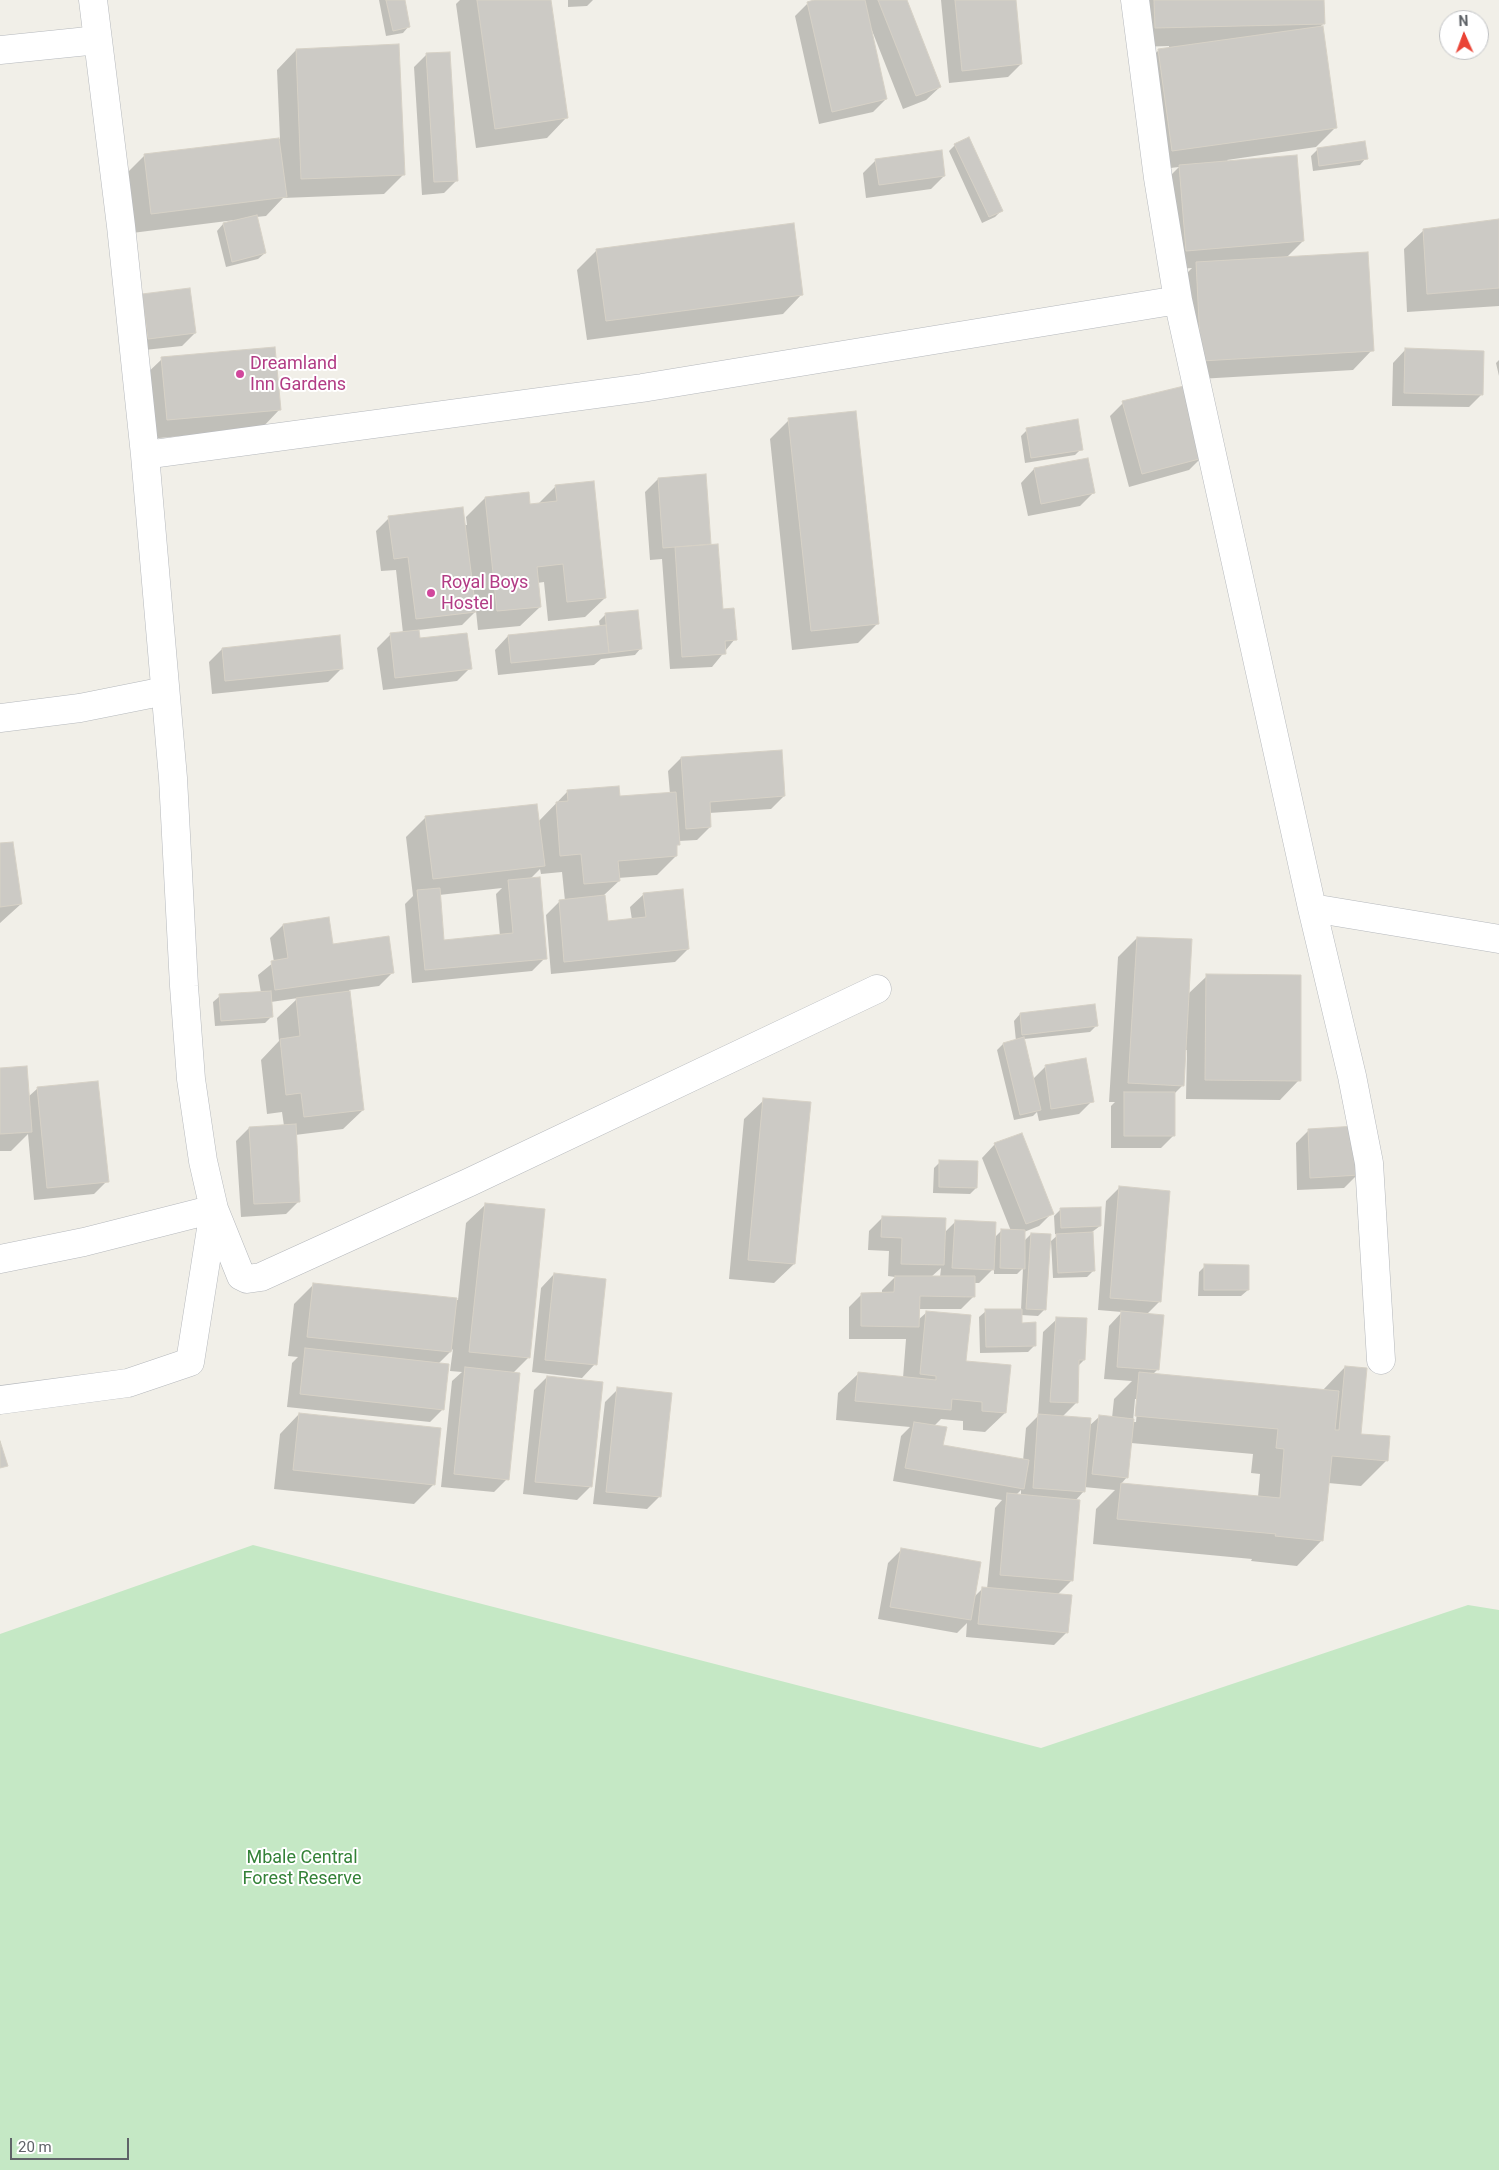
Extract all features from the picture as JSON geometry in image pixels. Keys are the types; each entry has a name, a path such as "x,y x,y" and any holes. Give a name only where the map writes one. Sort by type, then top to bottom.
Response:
{"street":[{"path":"94,0 122,226 145,455 173,778 191,1079 203,1160 214,1209 236,1268 241,1276 247,1279 261,1278 470,1182 876,989"},
{"path":"1134,0 1158,178 1178,300 1312,908 1352,1076 1369,1162 1381,1360"},
{"path":"0,50 98,40"},
{"path":"145,455 642,388 1178,300"},
{"path":"0,718 80,708 166,691"},
{"path":"1312,908 1499,939"},
{"path":"0,1259 84,1242 214,1209"},
{"path":"0,1400 128,1383 190,1362 214,1209"}],"green space":[{"name":"Mbale Central Forest Reserve","path":"253,1545 1041,1748 1468,1605 1499,1610 1499,2170 0,2170 0,1634"}],"building":[{"path":"386,0 405,0 410,27 393,31"},
{"path":"477,0 551,0 568,118 495,129"},
{"path":"814,0 865,0 887,99 832,112 807,2"},
{"path":"878,0 907,0 941,87 916,96"},
{"path":"955,0 1016,0 1022,64 962,71"},
{"path":"1154,0 1324,0 1325,24 1155,28"},
{"path":"1323,26 1337,128 1172,151 1158,49"},
{"path":"399,44 405,175 301,179 296,49"},
{"path":"450,52 458,181 434,182 426,53"},
{"path":"969,137 1003,211 989,217 954,144"},
{"path":"279,138 287,197 151,214 144,154"},
{"path":"1365,141 1368,159 1319,166 1317,148"},
{"path":"942,150 945,176 879,185 875,159"},
{"path":"1297,155 1304,241 1186,251 1179,165"},
{"path":"257,215 266,253 232,262 223,223"},
{"path":"1499,219 1499,288 1427,294 1423,229"},
{"path":"794,223 803,295 606,321 596,249"},
{"path":"1368,252 1374,351 1201,361 1196,262"},
{"path":"190,288 196,333 148,339 142,294"},
{"path":"275,347 281,410 167,420 161,357"},
{"path":"1405,348 1484,351 1483,395 1404,393"},
{"path":"1184,386 1203,458 1142,474 1122,401"},
{"path":"856,411 879,624 811,631 788,418"},
{"path":"1078,419 1083,450 1031,458 1026,428"},
{"path":"1088,458 1095,493 1041,504 1034,468"},
{"path":"706,474 711,544 663,548 658,478"},
{"path":"594,481 606,598 567,602 563,564 537,567 541,607 497,611 485,497 529,492 530,504 557,501 555,485"},
{"path":"463,507 476,612 416,619 408,557 394,559 388,516"},
{"path":"718,544 723,609 734,608 737,640 725,641 726,654 682,657 675,547"},
{"path":"638,610 642,649 609,653 605,613"},
{"path":"606,625 609,653 511,663 508,635"},
{"path":"419,630 420,638 467,633 472,669 395,678 390,633"},
{"path":"340,635 343,669 225,681 222,648"},
{"path":"782,750 785,796 710,802 711,827 686,829 681,757"},
{"path":"619,786 620,796 676,792 680,845 677,845 677,856 618,861 620,881 584,884 581,854 560,856 556,802 568,801 567,790"},
{"path":"537,804 545,866 433,879 425,816"},
{"path":"13,842 22,904 0,907 0,843"},
{"path":"540,877 547,959 425,970 417,890 440,888 444,940 513,933 508,880"},
{"path":"683,889 689,949 564,962 559,900 605,895 608,921 646,917 643,893"},
{"path":"329,917 333,944 389,936 394,973 275,990 271,961 288,958 283,924"},
{"path":"1137,937 1192,939 1184,1086 1128,1083"},
{"path":"1206,974 1301,975 1301,1081 1205,1080"},
{"path":"271,991 273,1017 221,1021 219,994"},
{"path":"350,991 364,1110 304,1117 301,1093 286,1095 280,1039 300,1036 296,998"},
{"path":"1095,1004 1098,1026 1022,1035 1020,1013"},
{"path":"1024,1037 1041,1110 1020,1115 1003,1043"},
{"path":"1086,1058 1094,1102 1051,1109 1045,1065"},
{"path":"27,1066 32,1132 0,1134 0,1068"},
{"path":"98,1081 109,1182 47,1188 37,1087"},
{"path":"1124,1092 1175,1092 1175,1136 1124,1136"},
{"path":"763,1098 811,1102 795,1264 748,1260"},
{"path":"296,1124 300,1202 254,1204 249,1127"},
{"path":"1356,1126 1359,1175 1310,1178 1308,1129"},
{"path":"1022,1133 1054,1214 1026,1224 994,1143"},
{"path":"939,1160 978,1161 977,1188 939,1187"},
{"path":"1119,1186 1170,1191 1161,1302 1110,1298"},
{"path":"485,1203 545,1209 530,1358 469,1352"},
{"path":"1101,1207 1101,1226 1061,1228 1060,1208"},
{"path":"882,1216 946,1218 944,1265 901,1264 902,1238 881,1237"},
{"path":"955,1220 996,1222 994,1270 952,1268"},
{"path":"1001,1229 1025,1230 1025,1269 1000,1268"},
{"path":"1093,1232 1095,1271 1058,1273 1056,1234"},
{"path":"1031,1233 1051,1234 1046,1310 1026,1309"},
{"path":"1204,1264 1249,1265 1249,1290 1204,1290"},
{"path":"554,1273 606,1279 597,1365 545,1360"},
{"path":"895,1276 975,1276 975,1297 920,1296 919,1327 861,1326 861,1293 894,1292"},
{"path":"313,1283 457,1298 451,1352 307,1337"},
{"path":"985,1309 1022,1309 1022,1323 1036,1322 1036,1346 986,1347"},
{"path":"926,1311 971,1315 966,1361 1011,1365 1006,1413 982,1411 982,1402 952,1399 951,1410 855,1401 858,1372 936,1380 936,1376 920,1374"},
{"path":"1121,1311 1164,1315 1159,1370 1117,1367"},
{"path":"1056,1317 1087,1318 1085,1360 1079,1360 1078,1403 1050,1402"},
{"path":"305,1348 449,1364 444,1410 300,1394"},
{"path":"1345,1366 1367,1368 1361,1434 1390,1436 1388,1461 1332,1456 1323,1541 1275,1536 1276,1534 1117,1519 1121,1483 1280,1498 1284,1449 1276,1448 1278,1429 1135,1416 1139,1372 1339,1391 1335,1430 1339,1430"},
{"path":"465,1367 520,1373 509,1480 454,1474"},
{"path":"547,1376 603,1382 592,1487 535,1482"},
{"path":"617,1387 672,1393 661,1497 606,1492"},
{"path":"299,1413 441,1428 435,1485 293,1470"},
{"path":"1038,1414 1091,1418 1085,1492 1033,1488"},
{"path":"1099,1415 1134,1419 1128,1478 1092,1474"},
{"path":"914,1422 947,1427 943,1445 1029,1460 1024,1489 905,1468"},
{"path":"0,1441 8,1466 0,1468"},
{"path":"1007,1493 1080,1500 1073,1581 1000,1575"},
{"path":"901,1548 981,1562 971,1620 890,1607"},
{"path":"982,1587 1072,1595 1068,1633 978,1624"}],"place":[{"name":"Dreamland Inn Gardens","path":"240,374"},
{"name":"Royal Boys Hostel","path":"431,593"}]}
